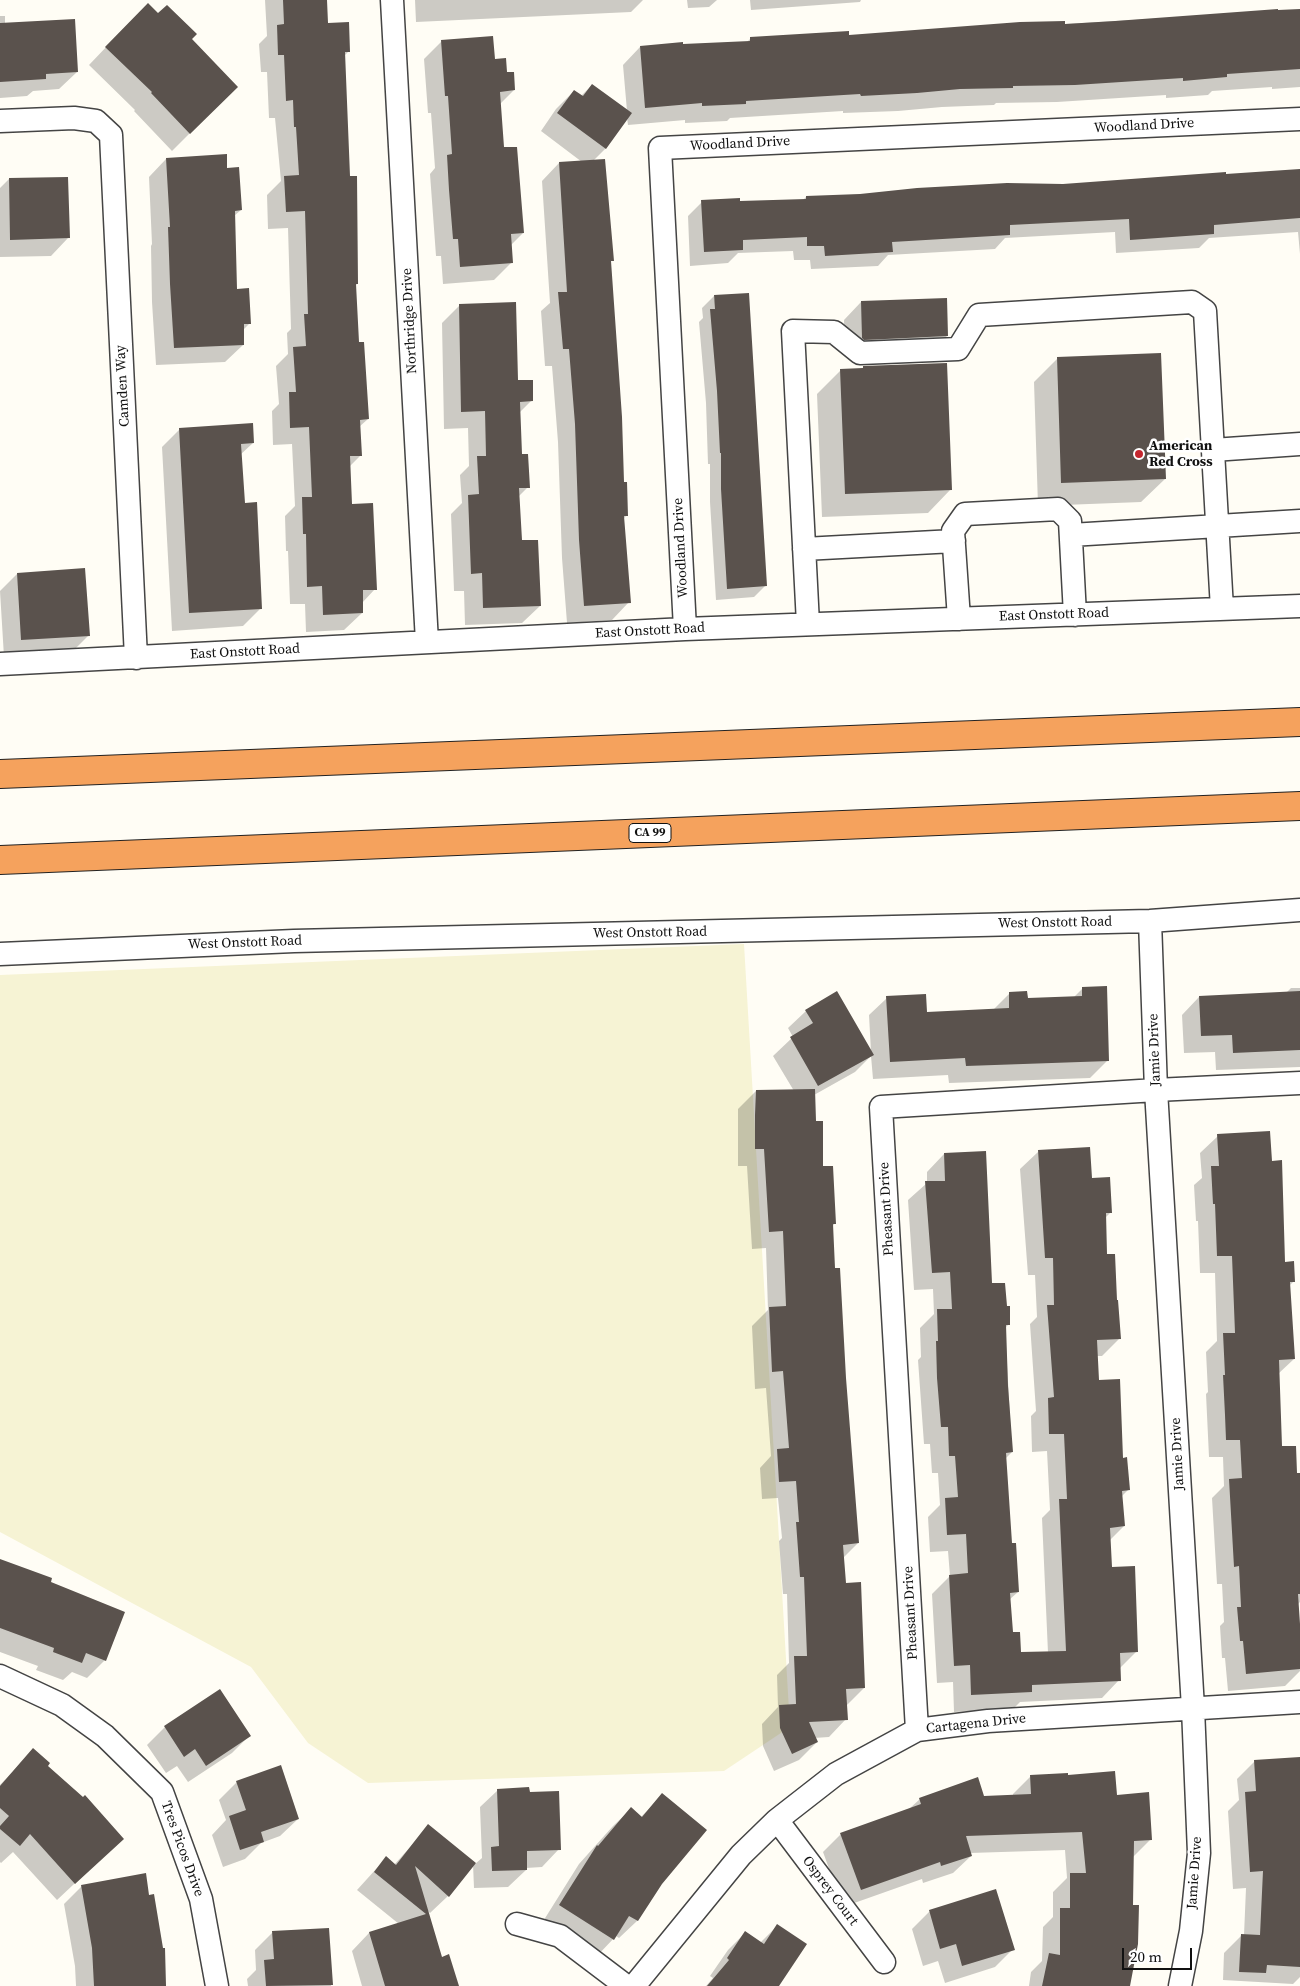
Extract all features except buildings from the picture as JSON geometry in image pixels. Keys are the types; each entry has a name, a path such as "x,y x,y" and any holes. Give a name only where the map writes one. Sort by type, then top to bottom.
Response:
{"highway":[{"path":"0,774 1300,722"},
{"name":"CA 99","path":"0,860 1300,806"}],"street":[{"name":"Northridge Drive","path":"392,0 427,642"},
{"name":"Camden Way","path":"0,121 74,118 96,121 111,135 136,658"},
{"name":"Woodland Drive","path":"685,629 660,148 1300,119"},
{"path":"808,624 793,331 834,332 860,353 958,350 979,315 1192,302 1205,311 1222,609"},
{"path":"1213,450 1300,444"},
{"path":"959,619 954,531 965,514 1058,509 1070,521 1075,615"},
{"path":"1071,535 1300,521"},
{"path":"804,549 954,541"},
{"name":"East Onstott Road","path":"0,664 685,629 1300,606"},
{"name":"West Onstott Road","path":"0,954 294,941 1150,921 1300,910"},
{"name":"Jamie Drive","path":"1150,921 1156,1090 1193,1708 1199,1853 1190,1931 1180,1986"},
{"name":"Pheasant Drive","path":"917,1730 882,1107 1300,1083"},
{"name":"Tres Picos Drive","path":"0,1676 62,1705 105,1736 162,1792 201,1899 217,1986"},
{"name":"Cartagena Drive","path":"634,1986 740,1855 777,1820 836,1774 917,1730 988,1721 1300,1702"},
{"name":"Osprey Court","path":"777,1820 884,1962"},
{"path":"517,1924 560,1936 626,1986"}],"shaded area":[{"path":"744,944 790,1727 724,1771 368,1783 308,1743 251,1667 0,1532 0,975"}],"place":[{"name":"American Red Cross","path":"1139,454"}]}
